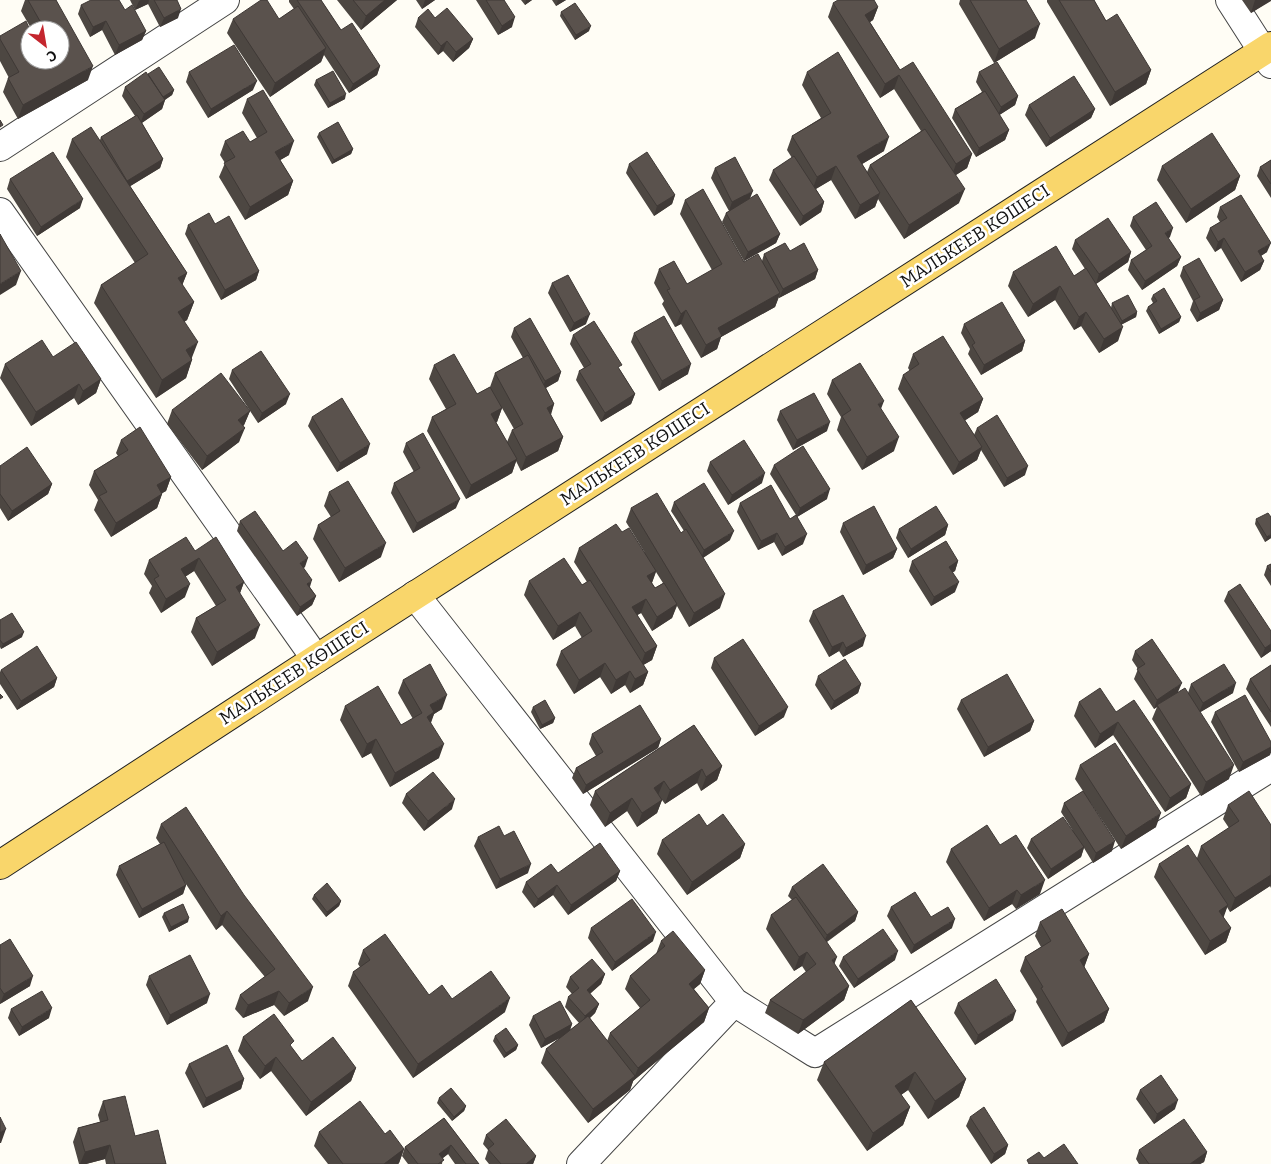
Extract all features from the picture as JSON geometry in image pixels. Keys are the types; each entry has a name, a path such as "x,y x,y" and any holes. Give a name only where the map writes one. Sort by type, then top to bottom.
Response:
{"main road":[{"name":"МАЛЬКЕЕВ КӨШЕСІ","path":"0,865 415,595 1268,54"}],"street":[{"path":"0,147 225,0"},
{"path":"1230,0 1268,54"},
{"path":"0,212 316,659"},
{"path":"415,595 734,1002 815,1053 1271,767"},
{"path":"581,1164 734,1002"}],"building":[{"path":"28,0 56,0 67,20 39,20"},
{"path":"91,0 119,0 125,10 132,5 146,31 119,45 106,21 93,27 81,5"},
{"path":"154,0 177,0 181,9 164,18"},
{"path":"261,0 267,0 279,19 298,6 326,48 275,83 233,19"},
{"path":"297,0 321,0 341,30 352,23 380,66 353,84"},
{"path":"353,0 385,0 366,16"},
{"path":"486,0 504,0 515,17 502,26"},
{"path":"838,0 874,0 878,7 865,15 900,70 913,62 972,154 956,164 899,75 885,84 833,3"},
{"path":"970,0 1026,0 1040,24 999,49"},
{"path":"1059,0 1094,0 1106,21 1117,14 1151,70 1115,92"},
{"path":"575,3 591,26 576,35 561,12"},
{"path":"447,8 473,39 456,52 447,41 441,46 418,18 428,9 435,18"},
{"path":"20,24 20,70 70,70 70,25 93,66 23,105 8,78 19,72 0,36"},
{"path":"234,45 257,81 211,109 189,72"},
{"path":"838,52 889,137 857,156 880,193 860,205 836,166 817,177 792,136 831,113 807,72"},
{"path":"997,62 1018,96 1001,107 979,72"},
{"path":"159,67 174,90 163,97 148,74"},
{"path":"333,71 346,94 330,103 316,80"},
{"path":"146,72 165,100 144,114 125,87"},
{"path":"1074,76 1095,109 1050,138 1029,105"},
{"path":"263,90 294,141 275,152 293,181 250,207 224,163 235,157 225,141 243,131 250,142 267,132 247,99"},
{"path":"985,91 1009,130 979,148 955,109"},
{"path":"137,115 163,159 127,181 101,137"},
{"path":"338,122 353,149 334,160 319,133"},
{"path":"91,127 187,273 178,278 194,302 178,312 198,342 186,350 192,360 162,380 101,285 148,254 72,139"},
{"path":"925,129 965,189 909,225 870,165"},
{"path":"1212,133 1240,176 1191,209 1162,166"},
{"path":"53,152 83,199 41,227 10,179"},
{"path":"647,152 675,195 657,206 629,164"},
{"path":"794,156 824,202 803,216 773,170"},
{"path":"735,157 753,191 732,202 715,168"},
{"path":"1271,160 1271,184 1260,167"},
{"path":"703,189 744,262 758,254 780,293 718,328 722,336 706,345 686,310 681,314 667,290 670,289 659,269 674,261 687,284 722,264 685,200"},
{"path":"757,194 780,234 748,252 726,213"},
{"path":"1241,195 1271,243 1258,251 1264,261 1245,272 1224,238 1218,242 1210,228 1227,218 1220,207"},
{"path":"1156,202 1173,228 1165,233 1181,257 1145,281 1131,260 1152,246 1133,217"},
{"path":"209,213 215,224 229,216 259,271 225,290 188,225"},
{"path":"1108,218 1131,252 1099,274 1075,240"},
{"path":"0,234 21,271 0,284"},
{"path":"785,243 790,251 804,243 818,270 783,289 764,254"},
{"path":"1056,246 1074,276 1086,268 1123,327 1104,339 1086,312 1079,317 1060,286 1033,304 1013,272"},
{"path":"1199,258 1223,300 1200,313 1194,300 1200,297 1183,267"},
{"path":"568,275 590,314 574,323 552,283"},
{"path":"1164,288 1181,317 1161,329 1148,307 1157,301 1153,295"},
{"path":"1128,295 1137,312 1122,321 1112,303"},
{"path":"1002,302 1025,341 984,365 972,345 975,343 964,324"},
{"path":"664,316 691,364 662,381 634,333"},
{"path":"530,318 561,372 545,381 514,328"},
{"path":"594,321 622,365 618,367 635,394 605,413 579,371 591,364 573,335"},
{"path":"943,336 983,399 960,413 982,447 959,462 903,375 919,364 913,354"},
{"path":"42,340 53,357 76,342 101,379 83,391 79,384 36,412 5,364"},
{"path":"261,351 290,394 262,413 232,370"},
{"path":"454,354 477,394 490,387 502,408 491,414 517,459 471,485 432,417 456,404 434,365"},
{"path":"528,355 554,404 547,408 563,437 526,457 512,430 523,424 495,373"},
{"path":"860,363 884,401 878,404 899,437 867,457 842,416 851,410 832,380"},
{"path":"221,373 250,411 238,420 245,428 207,456 172,410"},
{"path":"814,393 830,422 797,440 780,411"},
{"path":"342,398 370,444 340,463 312,417"},
{"path":"997,415 1028,466 1007,478 977,428"},
{"path":"140,427 171,477 157,485 162,494 116,523 99,496 107,492 94,471 128,450 121,440"},
{"path":"423,433 460,499 417,523 394,483 420,468 406,443"},
{"path":"744,440 765,473 732,495 710,462"},
{"path":"803,446 830,489 800,508 774,465"},
{"path":"27,447 52,484 12,511 0,494 0,466"},
{"path":"348,481 386,543 345,568 318,525 340,511 329,492"},
{"path":"704,483 734,531 704,550 674,502"},
{"path":"771,485 790,519 796,515 807,534 785,547 777,533 761,541 740,503"},
{"path":"657,493 681,533 686,529 725,594 694,613 631,508"},
{"path":"874,506 897,549 866,565 843,523"},
{"path":"936,506 948,525 911,549 899,529"},
{"path":"255,511 283,551 296,541 308,558 300,563 312,580 307,584 316,596 300,607 240,521"},
{"path":"1268,513 1271,517 1271,534 1267,537 1256,519"},
{"path":"616,524 622,532 629,528 656,571 647,576 655,588 664,583 677,604 657,617 646,599 632,607 657,646 645,653 579,548"},
{"path":"186,537 195,551 216,537 244,582 236,587 260,625 217,652 196,618 226,600 199,558 181,569 190,584 166,599 154,579 159,576 149,560"},
{"path":"946,541 958,561 949,567 959,582 934,597 912,561"},
{"path":"564,558 582,585 590,580 648,672 635,679 630,671 616,680 605,663 579,680 561,651 592,631 580,612 558,626 529,581"},
{"path":"1271,564 1271,572 1267,566"},
{"path":"1240,584 1271,631 1271,644 1265,648 1228,592"},
{"path":"843,595 866,636 846,648 843,642 832,647 813,611"},
{"path":"12,613 24,632 3,644 0,640 0,620"},
{"path":"743,639 788,707 759,726 714,658"},
{"path":"1152,639 1182,683 1157,700 1137,669 1145,664 1135,651"},
{"path":"37,646 57,678 21,701 1,670"},
{"path":"845,659 861,684 834,701 818,676"},
{"path":"430,664 447,695 430,705 434,712 427,717 444,744 395,773 376,739 367,744 345,706 378,686 401,725 422,713 403,680"},
{"path":"1224,664 1236,683 1203,703 1191,684"},
{"path":"1271,665 1271,712 1250,679"},
{"path":"1007,674 1034,721 988,747 961,700"},
{"path":"1100,688 1116,712 1134,700 1191,784 1170,798 1118,722 1100,734 1079,702"},
{"path":"1185,688 1234,765 1206,782 1157,705"},
{"path":"1245,695 1271,742 1271,747 1243,762 1215,712"},
{"path":"545,700 555,718 542,725 533,707"},
{"path":"640,705 661,739 586,785 576,768 603,752 592,734"},
{"path":"694,725 722,766 706,777 702,769 670,790 664,781 654,788 662,800 642,813 632,798 610,813 595,791"},
{"path":"1115,743 1161,813 1126,836 1080,765"},
{"path":"433,772 455,799 428,821 406,794"},
{"path":"1083,791 1115,841 1096,853 1064,803"},
{"path":"1249,791 1271,825 1271,875 1235,898 1201,846 1239,821 1228,805"},
{"path":"186,807 244,895 313,987 289,1003 279,991 248,1005 240,995 275,969 227,911 221,916 161,824"},
{"path":"699,814 707,826 723,814 745,844 692,882 662,840"},
{"path":"1063,817 1084,847 1051,869 1031,839"},
{"path":"987,825 1000,845 1016,835 1045,880 1021,895 1017,890 989,908 951,849"},
{"path":"499,826 504,836 514,831 531,864 500,879 478,837"},
{"path":"164,842 186,885 142,909 119,866"},
{"path":"600,843 620,871 571,905 557,885 538,899 526,882 551,864 558,873"},
{"path":"1188,845 1228,905 1219,911 1231,928 1210,941 1159,864"},
{"path":"823,864 858,912 827,935 792,887"},
{"path":"327,883 341,901 327,912 314,895"},
{"path":"915,892 931,917 948,907 955,919 914,945 891,907"},
{"path":"796,897 837,957 832,960 849,986 803,1020 770,1000 816,964 807,952 799,957 771,915"},
{"path":"632,899 656,932 615,962 591,928"},
{"path":"183,904 189,918 171,927 164,913"},
{"path":"1062,909 1089,954 1080,960 1109,1009 1068,1033 1025,957 1051,941 1040,922"},
{"path":"883,929 898,951 858,979 843,957"},
{"path":"673,931 705,970 689,984 709,1008 638,1068 610,1033 650,1000 630,976 665,946 661,941"},
{"path":"385,934 429,995 442,985 452,999 491,971 510,998 418,1064 353,972 370,960 363,950"},
{"path":"10,939 33,976 4,994 0,988 0,945"},
{"path":"190,955 210,994 170,1015 149,976"},
{"path":"592,959 605,974 587,990 599,1004 585,1016 568,997 579,988 570,977"},
{"path":"996,979 1016,1011 978,1035 958,1003"},
{"path":"42,991 52,1008 22,1027 11,1009"},
{"path":"911,1000 966,1079 935,1101 915,1072 895,1086 910,1107 873,1133 824,1062"},
{"path":"560,1001 572,1024 545,1039 533,1016"},
{"path":"274,1014 294,1041 290,1045 302,1061 333,1037 356,1068 311,1102 276,1057 265,1066 243,1037"},
{"path":"588,1016 635,1076 593,1109 546,1049"},
{"path":"506,1028 518,1045 506,1053 495,1036"},
{"path":"227,1045 244,1079 206,1098 189,1064"},
{"path":"1161,1075 1178,1100 1157,1114 1140,1090"},
{"path":"451,1088 466,1106 454,1117 439,1098"},
{"path":"125,1096 135,1136 158,1130 166,1164 115,1164 110,1145 85,1152 78,1128 108,1120 103,1101"},
{"path":"360,1101 385,1134 390,1130 404,1149 384,1164 343,1164 319,1132"},
{"path":"984,1107 1008,1145 994,1154 970,1117"},
{"path":"0,1117 6,1129 0,1132"},
{"path":"444,1118 479,1164 466,1164 451,1145 439,1154 444,1160 438,1164 418,1164 405,1147"},
{"path":"506,1119 536,1156 526,1164 501,1164 488,1149 494,1144 486,1135"},
{"path":"1184,1119 1207,1152 1190,1164 1149,1164 1139,1150"},
{"path":"1064,1144 1078,1164 1029,1164 1027,1160 1039,1152 1044,1158"}]}
